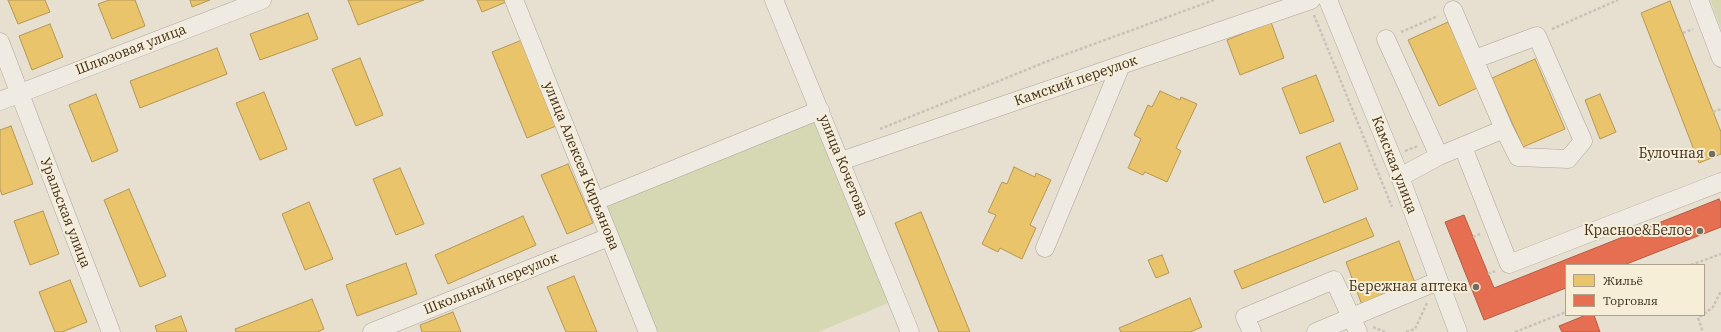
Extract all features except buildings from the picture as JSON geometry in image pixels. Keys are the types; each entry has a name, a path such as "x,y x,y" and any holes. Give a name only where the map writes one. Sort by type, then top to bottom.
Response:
{"street":[{"name":"Шлюзовая улица","path":"0,101 262,0"},
{"name":"улица Алексея Кирьянова","path":"514,0 648,332"},
{"name":"улица Кочетова","path":"774,0 910,332"},
{"name":"Камский переулок","path":"841,161 1310,0"},
{"name":"Камская улица","path":"1328,0 1400,177 1458,332"},
{"path":"1698,0 1721,58"},
{"path":"1453,10 1518,158 1568,159 1583,141 1537,36 1475,59"},
{"path":"1386,39 1439,156"},
{"name":"Уральская улица","path":"0,42 111,332"},
{"path":"1045,248 1121,65"},
{"path":"606,196 820,110"},
{"path":"1400,177 1439,156 1504,129"},
{"path":"1463,147 1509,264 1721,182"},
{"name":"Школьный переулок","path":"372,332 610,236"},
{"path":"1252,332 1245,317 1334,280 1355,325"},
{"path":"1316,332 1355,325 1438,281"}],"path":[{"name":"Камский переулок","path":"879,129 1053,59 1214,0"},
{"path":"1310,0 1395,214"},
{"path":"1537,36 1618,0"},
{"path":"1386,39 1453,10"},
{"path":"1713,112 1721,109"},
{"path":"1694,264 1721,254"},
{"path":"1705,313 1714,307 1721,291"},
{"path":"1406,332 1416,331 1429,297 1432,304"},
{"path":"1515,332 1565,312"},
{"path":"1700,316 1698,318 1703,332"}],"green space":[{"path":"1710,0 1721,0 1721,29"},
{"path":"818,114 893,301 818,332 655,332 602,202"}],"place":[{"name":"Булочная","path":"1712,154"},
{"name":"Красное&Белое","path":"1700,231"},
{"name":"Бережная аптека","path":"1476,287"}]}
